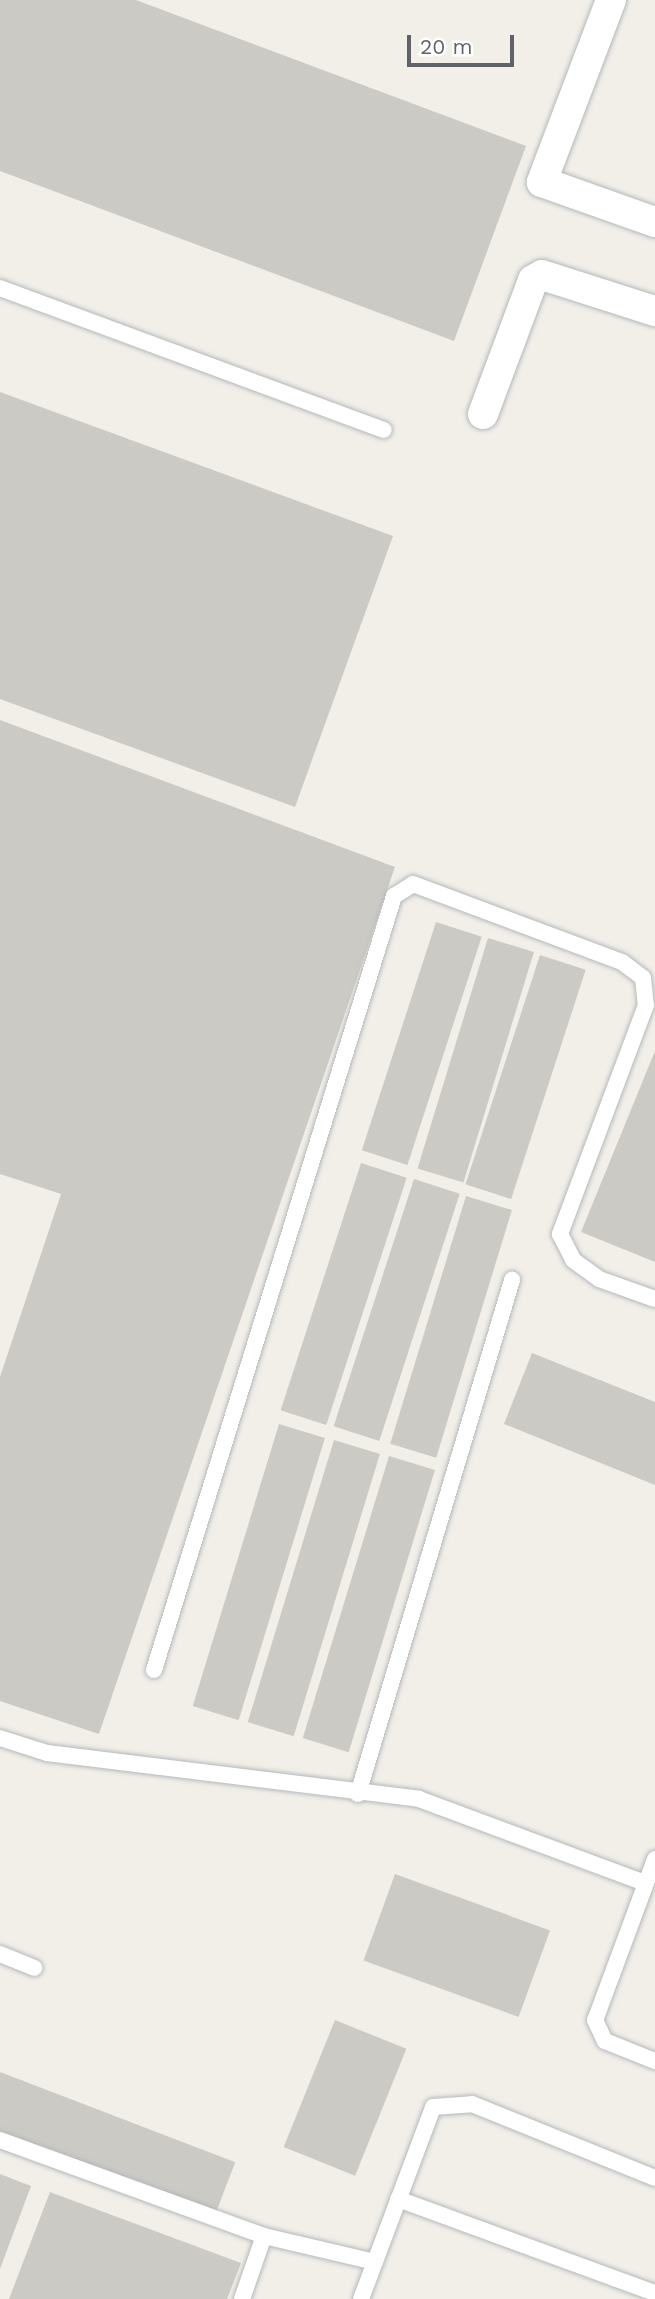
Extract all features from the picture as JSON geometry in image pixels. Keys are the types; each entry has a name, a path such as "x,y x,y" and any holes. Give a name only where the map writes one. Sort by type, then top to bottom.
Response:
{"street":[{"path":"611,0 542,182 655,222"},
{"path":"483,414 533,280 542,275 655,311"}],"lane":[{"path":"0,288 384,430"},
{"path":"154,1670 394,896 413,884 622,962 642,978 646,1005 560,1234 573,1261 599,1279 655,1298"},
{"path":"358,1794 512,1280"},
{"path":"0,1738 47,1753 358,1794 419,1799 645,1883"},
{"path":"655,1858 595,2020 605,2041 655,2061"},
{"path":"0,1954 34,1968"},
{"path":"361,2299 433,2108 472,2104 655,2178"},
{"path":"0,2140 264,2236 375,2262"},
{"path":"398,2199 655,2293"},
{"path":"242,2299 264,2236"}],"building":[{"path":"0,0 136,0 526,146 454,341 0,171"},
{"path":"0,392 393,536 295,807 0,699"},
{"path":"0,720 395,867 99,1734 0,1701 0,1377 61,1194 0,1174"},
{"path":"436,922 482,937 407,1165 362,1150"},
{"path":"488,938 534,952 463,1183 418,1168"},
{"path":"540,955 586,970 511,1199 466,1184"},
{"path":"655,1051 655,1262 581,1232"},
{"path":"361,1163 407,1178 326,1425 281,1410"},
{"path":"414,1179 460,1194 379,1441 334,1426"},
{"path":"466,1196 512,1210 436,1458 390,1444"},
{"path":"532,1353 655,1402 655,1485 504,1424"},
{"path":"279,1424 325,1438 239,1720 193,1706"},
{"path":"334,1440 380,1454 294,1736 248,1722"},
{"path":"389,1456 435,1470 349,1752 303,1738"},
{"path":"395,1874 550,1930 519,2017 364,1960"},
{"path":"335,2020 406,2049 355,2176 284,2147"},
{"path":"0,2072 235,2162 214,2218 0,2136"},
{"path":"0,2174 31,2186 0,2269"},
{"path":"50,2192 241,2263 227,2299 9,2299"}]}
